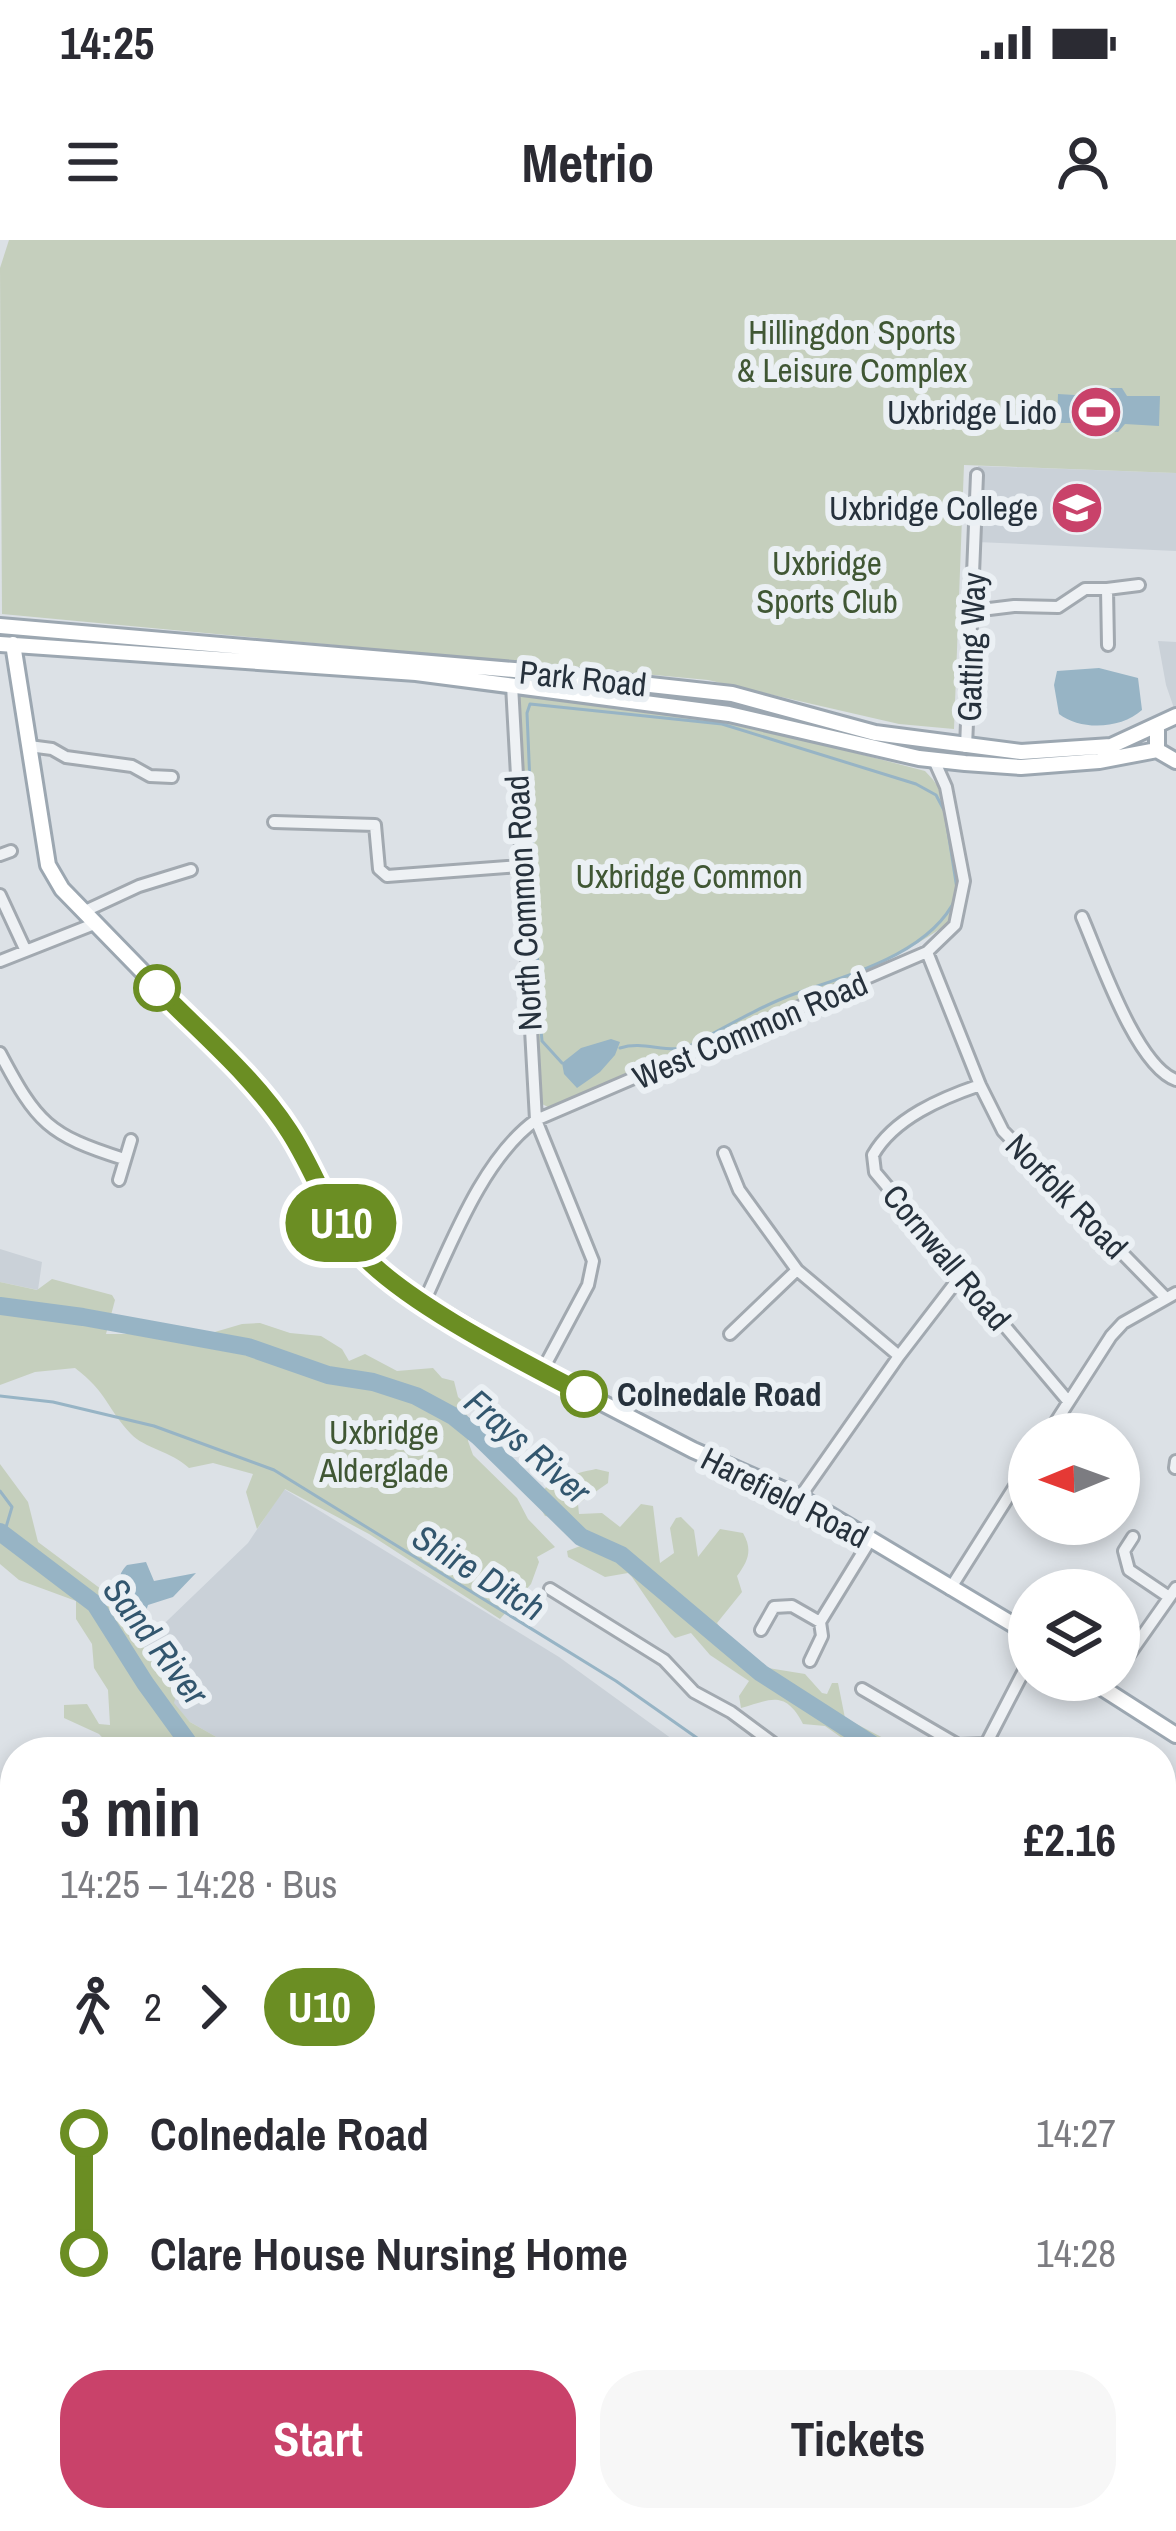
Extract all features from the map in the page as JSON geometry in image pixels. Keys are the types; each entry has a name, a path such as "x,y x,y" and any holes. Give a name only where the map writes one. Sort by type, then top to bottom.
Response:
{"main road":[{"name":"Park Road","path":"0,626 514,670 732,694 875,733 1021,752 1111,746 1176,716"},
{"name":"Park Road","path":"4,641 416,673 729,714 962,763 1021,767 1169,760"},
{"name":"Harefield Road","path":"4,641 29,746 48,865 88,918 247,1079 287,1128 358,1250 398,1286 542,1371 693,1450 800,1497 1008,1622"},
{"path":"1157,728 1169,760"},
{"path":"1129,1701 1176,1736"}],"street":[{"name":"Gatting Way","path":"962,763 967,746 977,475"},
{"path":"973,611 1058,607 1085,590 1139,585"},
{"path":"1107,590 1108,645"},
{"name":"North Common Road","path":"512,686 536,1120"},
{"path":"29,746 52,748 66,757 132,766 150,776 172,777"},
{"path":"934,760 944,784 962,763"},
{"name":"West Common Road","path":"536,1120 927,952 955,925 964,881 944,784"},
{"path":"274,822 375,826 379,869 387,876 519,866"},
{"path":"0,961 88,918 139,886 191,870"},
{"path":"0,895 25,950"},
{"path":"1082,917 1136,1038 1165,1076 1176,1080"},
{"name":"Norfolk Road","path":"927,952 1003,1131 1171,1296"},
{"path":"0,1053 22,1096 44,1124 94,1152 124,1160"},
{"name":"Cornwall Road","path":"980,1084 919,1112 876,1148 874,1172 1069,1401"},
{"path":"424,1302 455,1235 501,1156 514,1136 536,1120 593,1261 588,1285 542,1371"},
{"path":"118,1180 131,1139"},
{"path":"724,1153 739,1190 797,1270 899,1356"},
{"path":"730,1334 797,1270"},
{"path":"800,1497 962,1274"},
{"path":"1061,1413 1123,1323 1171,1296"},
{"path":"950,1588 1008,1497"},
{"path":"810,1661 822,1636 820,1622 871,1539"},
{"path":"1128,1545 1124,1551 1129,1570 1173,1592 1140,1639"},
{"path":"550,1589 664,1660 694,1692 764,1737"},
{"path":"761,1630 774,1607 792,1606 820,1622"},
{"path":"862,1689 946,1737"},
{"path":"996,1737 1012,1701"}],"shaded area":[{"name":"Uxbridge College","path":"978,466 1176,473 1176,551 977,542"},
{"path":"1158,641 1176,642 1176,714 1166,685"},
{"path":"0,1249 42,1262 38,1290 0,1282"},
{"path":"284,1489 559,1657 669,1737 216,1737 190,1722 173,1703 163,1667 142,1645 248,1543"}],"green space":[{"path":"9,240 1176,240 1176,473 964,465 954,729 899,724 708,680 2,614 0,268"},
{"name":"Uxbridge Common","path":"524,693 726,719 925,771 947,802 960,840 962,880 952,917 890,958 767,1017 552,1109 540,1103 519,697"},
{"name":"Uxbridge Alderglade","path":"52,1279 112,1295 115,1300 106,1334 208,1334 260,1323 321,1336 342,1349 349,1361 365,1354 397,1371 433,1368 442,1378 454,1381 458,1397 467,1405 473,1455 517,1498 528,1519 555,1547 537,1557 531,1584 500,1619 369,1534 285,1489 257,1529 246,1492 253,1474 213,1463 189,1468 143,1443 75,1368 35,1372 0,1385 0,1282 37,1290"},
{"path":"0,1464 28,1502 38,1542 109,1595 148,1654 167,1673 176,1695 174,1703 190,1722 216,1737 102,1737 64,1718 64,1705 87,1704 99,1724 110,1725 108,1690 94,1668 92,1644 76,1619 76,1601 19,1580 0,1564"},
{"path":"596,1469 609,1472 608,1483 578,1504 579,1514 602,1513 620,1527 641,1504 653,1506 660,1563 674,1553 670,1528 676,1518 681,1517 694,1530 698,1557 720,1529 743,1533 748,1550 737,1576 742,1592 717,1623 737,1651 762,1667 805,1674 822,1693 838,1683 845,1718 881,1737 841,1737 825,1726 803,1724 783,1701 741,1708 739,1696 749,1681 710,1655 691,1633 675,1638 628,1573 605,1577 568,1557 567,1551 583,1545 582,1533 558,1518 545,1516 536,1501 554,1482"}],"water":[{"path":"1099,388 1122,388 1127,396 1160,396 1159,426 1125,424 1118,432 1097,431 1090,423 1057,423 1058,394 1091,396"},
{"path":"1099,668 1138,678 1142,710 1123,721 1101,725 1078,723 1059,714 1054,685 1057,671"},
{"path":"611,1039 620,1042 615,1055 577,1088 564,1074 562,1063 581,1048"},
{"path":"146,1562 154,1581 196,1573 173,1597 148,1605 140,1615 120,1579 127,1565"}],"waterway":[{"path":"562,1063 542,1041 540,1019 530,704 722,724 916,784 936,795 945,812 957,889"},
{"path":"620,1048 686,1048 752,1012 886,960 927,934 956,898"},
{"name":"Frays River","path":"0,1306 248,1347 328,1375 373,1382 416,1396 479,1437 581,1537 621,1555 761,1673 861,1737"},
{"name":"Shire Ditch","path":"0,1396 53,1402 154,1426 274,1470 616,1681 696,1737"},
{"path":"0,1491 12,1507 4,1534"},
{"name":"Sand River","path":"0,1532 95,1604 184,1737"}],"bus line":[{"name":"U10","path":"157,988 247,1079 287,1128 358,1250 398,1286 584,1394"}],"place":[{"name":"Uxbridge Lido","path":"1096,412"},
{"name":"Uxbridge College","path":"1077,508"},
{"name":"Colnedale Road","path":"584,1394"}],"park label":[{"name":"Hillingdon Sports & Leisure Complex","path":"852,351"},
{"name":"Uxbridge Sports Club","path":"827,582"}]}
